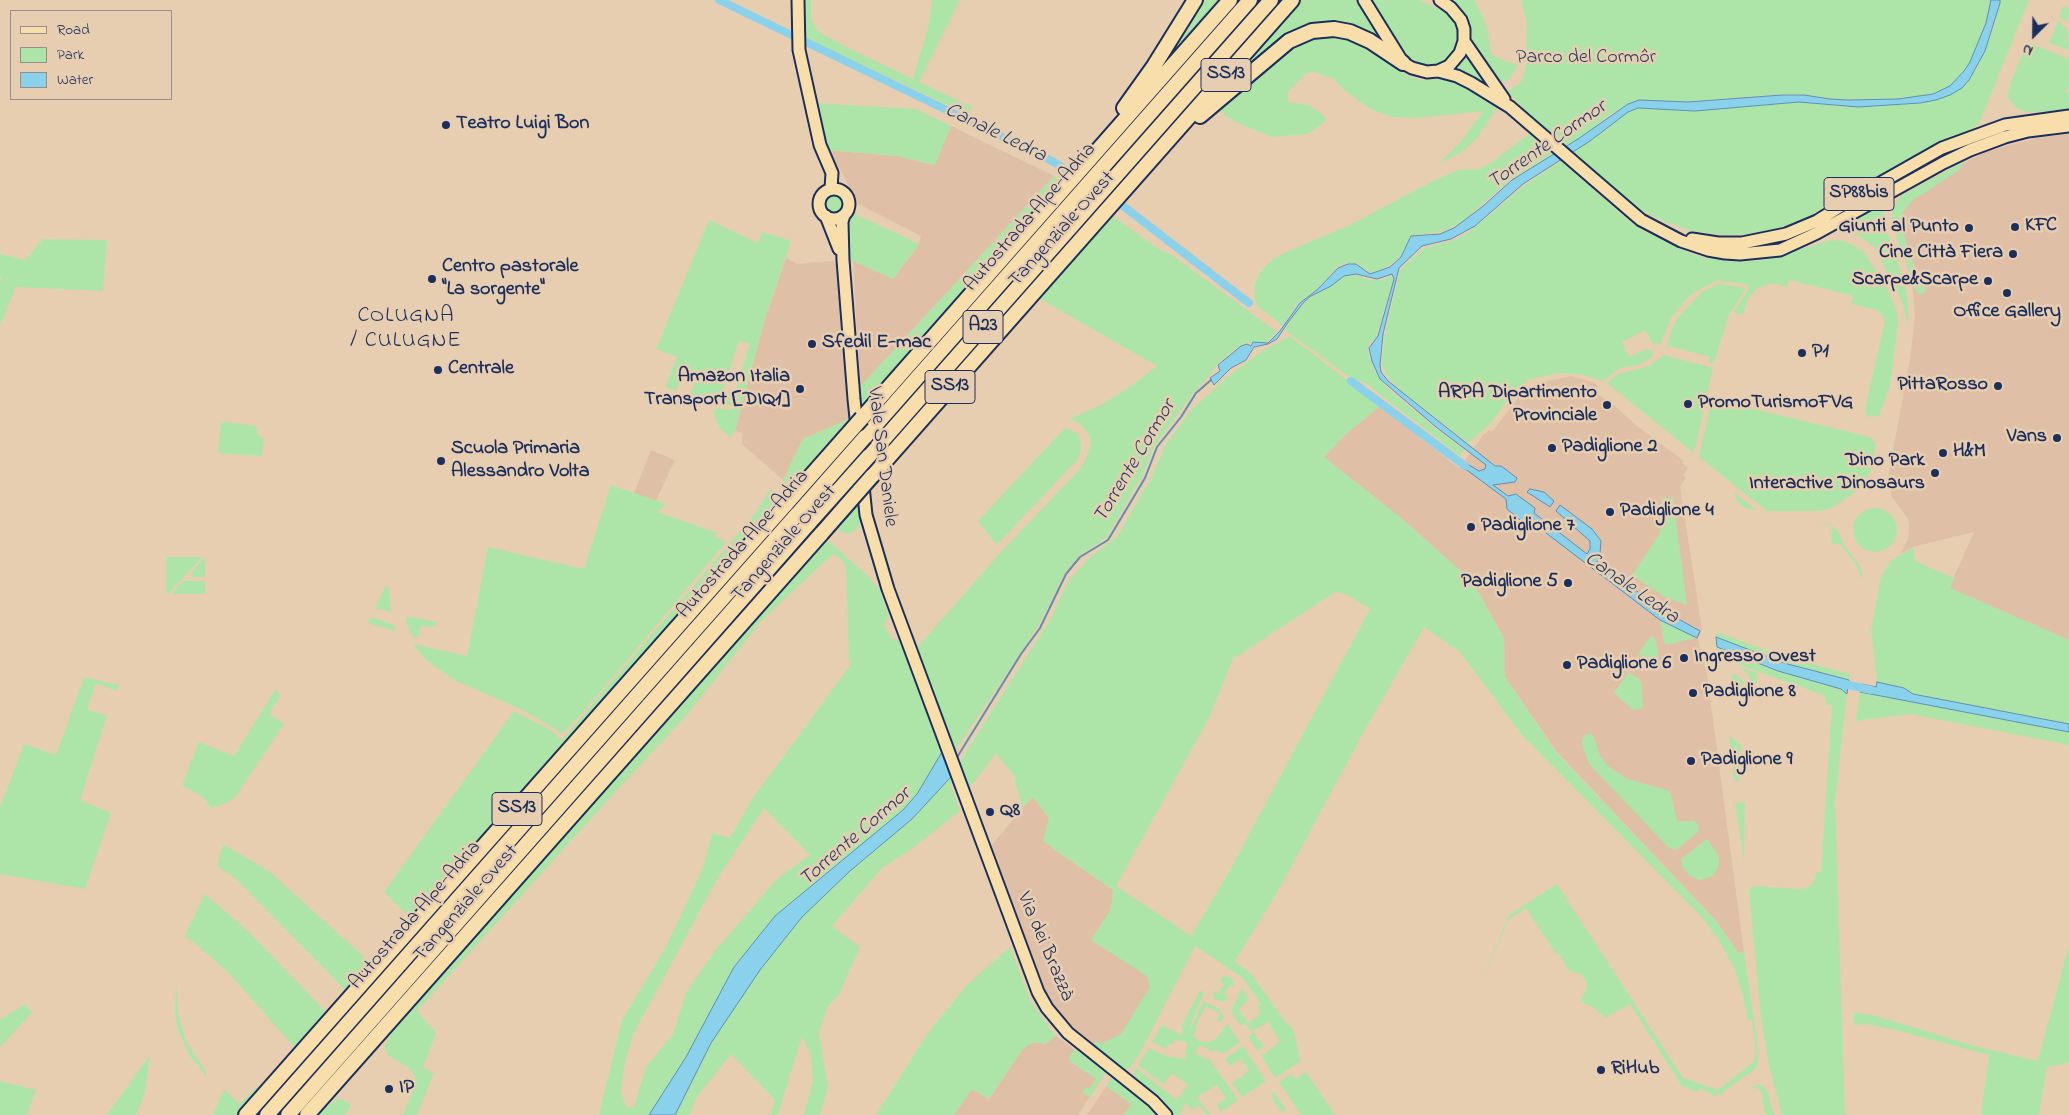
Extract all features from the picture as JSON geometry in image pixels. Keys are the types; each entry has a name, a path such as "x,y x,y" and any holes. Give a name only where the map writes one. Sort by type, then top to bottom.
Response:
{"highway":[{"path":"1078,171 1088,150 1118,117 1149,74 1195,0"},
{"name":"Tangenziale Ovest","path":"246,1115 1230,0"},
{"name":"Autostrada Alpe-Adria","path":"267,1115 1250,0"},
{"name":"Autostrada Alpe-Adria","path":"288,1115 1271,0"},
{"name":"Tangenziale Ovest","path":"307,1115 1292,0"},
{"path":"1160,150 1289,41 1305,34 1334,29 1350,32 1370,41 1403,63"}],"main road":[{"path":"798,0 797,32 800,56 820,145 832,173 831,189 838,189 845,194"},
{"path":"1364,0 1403,63 1420,71 1438,71 1450,66 1457,58 1464,41 1464,29 1461,20 1451,8 1440,0"},
{"name":"SP88bis","path":"1464,41 1483,72 1510,107"},
{"name":"SP88bis","path":"1438,71 1457,76 1510,107 1631,213 1653,227 1681,242 1708,250 1740,254 1780,250 1817,233 1970,150 2004,137 2069,126"},
{"name":"SP88bis","path":"1653,227 1686,237 1718,243 1749,242 1786,234 1817,221 1942,148 2005,125 2069,116"},
{"path":"826,159 839,176 845,194"},
{"name":"Viale San Daniele","path":"831,189 823,194 819,200 820,209 826,216 843,260"},
{"name":"Viale San Daniele","path":"845,194 849,204 842,222 843,260 866,515 888,589 959,779"},
{"path":"826,216 836,218 844,215"},
{"name":"Via dei Brazzà","path":"959,779 1023,953 1047,1008 1068,1033 1146,1095 1166,1115"}],"shaded area":[{"path":"951,126 1054,176 860,387 853,261 893,279 919,244 921,236 855,202 843,174 826,150 898,156 934,165"},
{"path":"2069,134 2069,640 1949,588 1974,532 1913,547 1900,554 1908,540 1909,525 1908,519 1892,497 1888,477 1910,359 1915,317 1912,281 1892,221 1895,204 1902,195 1986,152 2036,138"},
{"path":"786,258 797,264 836,261 849,419 803,439 783,480 742,444 742,433 735,431 764,322"},
{"path":"1571,376 1595,383 1598,386 1595,392 1684,461 1682,463 1688,468 1683,475 1686,478 1680,486 1702,629 1698,639 1707,675 1744,952 1738,953 1717,922 1557,752 1505,677 1504,638 1472,581 1402,519 1324,457 1346,434 1380,406 1459,468 1484,434 1489,430 1492,432 1524,390 1539,383"},
{"path":"651,450 675,460 656,501 634,493"},
{"path":"1033,796 1049,818 1052,848 1195,946 1141,1051 1121,1067 1069,1027 1053,1005 1036,970 990,847"},
{"path":"1056,1036 1106,1072 1078,1115 954,1115 972,1088 989,1099 1022,1050 1029,1044 1037,1042 1045,1044"},
{"path":"1113,1076 1153,1111 1150,1115 1087,1115"}],"green space":[{"path":"803,0 811,0 811,19 815,27 822,34 913,79 928,28 932,0 960,0 919,82 972,107 968,115 804,37"},
{"path":"1200,0 1223,0 1138,97"},
{"path":"1296,0 1359,0 1385,43 1354,27 1309,29 1209,102"},
{"path":"1371,0 1419,0 1447,13 1453,20 1458,32 1458,45 1454,53 1445,62 1435,66 1427,67 1414,63 1400,49"},
{"path":"1452,0 1474,0 1488,31 1491,54 1507,62 1518,64 1510,79 1503,82 1497,78 1473,44 1466,17"},
{"name":"Parco del Cormôr","path":"1521,0 1991,0 1986,23 1970,62 1950,86 1933,94 1898,99 1830,99 1793,94 1688,102 1634,101 1609,115 1590,131 1565,147 1507,91 1518,85 1522,80 1526,65 1527,23"},
{"path":"2000,0 2029,0 1979,124 1925,150 1816,213 1793,223 1772,230 1748,234 1722,235 1692,231 1665,222 1638,209 1571,152 1590,141 1628,112 1638,108 1695,111 1799,102 1847,107 1920,103 1936,100 1976,70 1995,25"},
{"path":"2063,6 2069,8 2068,21 2059,18"},
{"path":"2058,21 2069,32 2067,42 2069,43 2069,50 2049,43"},
{"path":"1328,35 1343,36 1364,46 1408,76 1422,80 1440,79 1455,82 1469,88 1498,107 1477,138 1462,152 1439,164 1462,140 1483,111 1418,118 1393,117 1372,110 1344,90 1334,79 1314,72 1306,73 1288,92 1288,102 1308,105 1322,114 1326,121 1308,134 1272,137 1242,125 1224,115 1219,105 1247,80 1295,45"},
{"path":"2027,42 2069,59 2069,85 2066,92 2069,93 2069,112 2027,112 2018,109 2007,97"},
{"path":"1466,52 1496,92 1453,69"},
{"path":"815,103 916,109 951,126 935,165 898,156 826,150"},
{"path":"1529,134 1552,154 1511,179 1463,221 1447,230 1411,235 1401,256 1384,269 1370,273 1357,263 1345,263 1338,266 1317,289 1296,305 1283,326 1256,305 1254,286 1259,274 1269,262 1284,253 1348,226 1435,180 1459,170 1479,169 1491,163"},
{"path":"1561,161 1627,219 1646,232 1705,258 1743,262 1759,260 1831,240 1844,241 1862,250 1884,281 1896,309 1898,323 1890,386 1879,416 1869,417 1865,409 1885,321 1882,315 1877,310 1851,304 1853,296 1789,280 1787,287 1772,283 1756,289 1748,299 1743,315 1733,312 1747,292 1749,287 1745,284 1717,281 1698,290 1687,298 1671,318 1661,344 1653,344 1645,330 1622,342 1629,357 1646,349 1651,350 1653,355 1648,360 1638,365 1620,368 1603,381 1580,374 1560,373 1529,379 1511,395 1491,423 1468,443 1402,391 1389,379 1382,365 1385,334 1400,270 1424,248 1455,240 1468,233 1525,185"},
{"path":"1965,161 1959,170 1912,201 1903,212 1901,226 1918,284 1926,284 1925,293 1919,294 1913,287 1908,267 1893,228 1892,215 1895,204 1902,195"},
{"path":"1054,176 1059,179 861,411 860,387"},
{"path":"834,193 841,196 844,203 841,210 834,213 827,210 824,203 827,196"},
{"path":"1888,198 1884,208 1883,220 1905,285 1908,302 1908,326 1902,301 1874,247 1858,235 1843,231 1829,231"},
{"path":"851,212 919,244 893,279 853,261 846,261 846,225"},
{"path":"1110,214 1160,250 1172,255 1277,332 1266,342 1245,343 1235,349 1217,364 1194,392 1154,447 1142,476 1106,538 1078,556 1065,572 1038,626 954,752 915,650 1002,551 1081,468 1091,443 1089,435 1079,423 1070,419 1103,404 1157,366 1037,297"},
{"path":"709,220 758,243 762,232 791,241 764,322 735,431 730,437 719,428 713,412 718,408 731,410 733,406 724,404 728,391 735,392 750,344 739,341 719,402 690,395 696,380 682,375 676,391 665,387 677,357 656,349"},
{"path":"43,239 107,240 103,291 16,287 0,326 0,283 2,278 0,277 0,254 25,260"},
{"path":"1356,275 1370,280 1384,280 1390,275 1393,279 1376,338 1369,343 1368,351 1375,371 1387,388 1464,450 1460,456 1364,382 1352,379 1285,330 1296,312 1311,297 1344,277"},
{"path":"1719,284 1746,288 1729,315 1714,363 1709,362 1710,357 1669,346 1668,350 1667,347 1672,329 1678,317 1702,292"},
{"path":"1290,336 1380,406 1346,434 1324,457 1402,519 1472,581 1504,638 1505,677 1556,752 1717,922 1738,953 1744,952 1758,1047 1758,1062 1754,1070 1722,1093 1714,1096 1702,1089 1699,1089 1697,1092 1682,1086 1630,1004 1605,1018 1593,1007 1580,1002 1587,987 1585,979 1580,974 1568,970 1560,954 1557,955 1526,908 1509,919 1480,986 1509,915 1557,884 1683,1078 1718,1090 1752,1063 1755,1058 1752,1020 1748,1021 1735,970 1718,939 1701,916 1521,734 1460,652 1424,627 1362,735 1277,893 1235,961 1252,975 1294,1031 1301,1065 1299,1062 1275,1078 1261,1056 1280,1042 1268,1022 1253,1031 1264,1047 1258,1051 1248,1037 1253,1033 1245,1023 1241,1026 1231,1011 1242,988 1249,1000 1239,1009 1248,1023 1260,1015 1257,1007 1261,1004 1243,978 1195,946 1131,1067 1125,1070 1093,1046 1096,1041 1101,1044 1121,1034 1150,987 1147,976 1091,940 1111,909 1113,890 1043,841 1049,818 1033,797 1023,807 1014,779 1016,778 996,753 973,784 967,787 959,763 1050,620 1068,582 1088,559 1117,537 1151,478 1165,446 1191,410 1231,374 1264,350","holes":["1335,592 1346,594 1370,609 1229,872 1191,936 1116,886 1209,718 1233,659"]},
{"path":"1664,355 1713,368 1694,453 1607,383 1618,374 1649,366"},
{"path":"1712,399 1870,437 1876,445 1871,471 1858,490 1832,508 1821,511 1767,511 1699,457"},
{"path":"849,419 850,424 793,489 783,480 803,439"},
{"path":"221,421 256,426 258,435 264,439 262,456 218,453"},
{"path":"1065,428 1077,433 1081,442 1081,451 1078,459 997,545 978,521"},
{"path":"611,485 666,504 658,512 717,533 715,537 726,542 598,695 566,730 562,733 521,709 454,680 425,659 413,644 467,656 488,547 584,569"},
{"path":"771,488 784,499 413,921 384,892 514,711 550,730 562,740 754,515"},
{"path":"1734,493 1758,511 1743,507 1737,501"},
{"path":"1662,498 1673,498 1687,605 1665,597 1632,575 1660,533"},
{"path":"858,502 861,520 858,528 850,534 843,533 835,527"},
{"path":"1871,508 1879,508 1891,514 1897,530 1891,546 1879,552 1871,552 1859,546 1853,534 1853,526 1859,514"},
{"path":"1816,521 1830,524 1839,532 1844,545 1862,571 1862,581 1857,566 1841,545 1831,543 1832,526"},
{"path":"825,538 868,576 879,589 889,615 884,625 892,639 897,639 900,642 942,752 917,794 903,810 775,916 649,1115 599,1115 622,1020 666,947 703,868 712,833 730,838 753,798 852,663 849,660 846,567 842,560 833,554 762,620 686,716 417,1011 436,1033 423,1068 434,1073 417,1115 403,1115 415,1086 415,1076 409,1068 388,1055 385,1046 392,1031 436,982 443,969","holes":["764,808 810,855 777,879 714,952 686,993 673,1034 646,1067 634,1108 626,1107 621,1091 625,1061 634,1033 716,881"]},
{"path":"1913,547 1915,561 1954,578 1950,588 2069,640 2069,724 1913,694 1904,688 1877,682 1871,630 1881,576 1891,561"},
{"path":"166,557 202,557 169,593 166,593"},
{"path":"205,557 205,577 192,577 192,571"},
{"path":"183,581 205,581 205,594 172,594"},
{"path":"385,587 389,587 391,613 375,609"},
{"path":"372,617 394,625 395,631 367,623"},
{"path":"407,618 437,622 435,627 421,626 418,637 414,638 406,623"},
{"path":"1660,620 1696,638 1665,645"},
{"path":"1717,632 1782,656 1850,674 1849,680 1809,671 1753,652 1716,637"},
{"path":"1651,636 1656,640 1660,669 1638,654"},
{"path":"1717,647 1778,671 1840,689 1847,694 1835,802 1845,1115 1782,1115 1769,1065 1761,1018 1749,891 1754,886 1806,888 1813,883 1817,872 1821,872 1832,705 1826,705 1825,698 1821,694 1720,658"},
{"path":"1740,667 1757,673 1757,684 1751,683 1749,675"},
{"path":"1629,672 1641,681 1643,708 1633,710 1614,693"},
{"path":"1732,674 1736,674 1744,682 1743,688 1731,700"},
{"path":"84,677 120,685 116,691 96,683 87,709 107,716 80,800 111,813 85,889 0,874 0,807 24,744 56,755"},
{"path":"275,690 281,695 269,714 284,724 236,796 225,804 211,808 204,798 182,785 199,742 234,756"},
{"path":"1860,692 2069,732 2069,745 1910,714 1856,721"},
{"path":"1591,733 1600,756 1609,767 1627,779 1670,791 1677,821 1694,821 1699,826 1698,832 1676,850 1668,847 1589,764 1582,744 1584,736"},
{"path":"1729,735 1741,745 1739,781 1734,781"},
{"path":"951,777 953,782 951,785 960,811 913,848 882,868 832,926 860,947 839,995 828,1006 819,1032 828,1088 820,1115 804,1115 813,1081 811,1055 802,1036 778,1115 771,1115 775,1100 731,1054 696,1098 690,1115 675,1115 711,1043 760,970 802,917 850,871 912,819"},
{"path":"1735,802 1745,803 1744,862"},
{"path":"1707,839 1716,852 1719,865 1713,876 1700,880 1690,876 1683,868 1681,859"},
{"path":"223,844 270,872 373,965 348,993 236,879 217,866"},
{"path":"205,894 249,932 329,1015 297,1050 226,970 185,935"},
{"path":"2069,945 2069,1063 2047,1067 2039,1115 1981,1115 1989,1055 1895,1030 1867,1024 1854,1025 1853,1012 1876,1016 1978,1047 2038,1061"},
{"path":"1010,947 1031,1002 1056,1036 1045,1044 1037,1042 1029,1044 1022,1050 989,1099 972,1089 954,1115 876,1115 928,1033 967,985"},
{"path":"1223,976 1230,977 1235,982 1234,988 1231,984 1224,993 1228,998 1224,1002 1216,1000 1213,995 1215,990 1218,994 1224,985 1220,979"},
{"path":"176,978 178,1012 182,1028 187,1043 207,1073 206,1076 190,1056 178,1030 175,1014"},
{"path":"1200,990 1204,992 1190,1026 1192,1027 1203,1001 1219,1009 1224,1017 1221,1022 1217,1020 1220,1014 1206,1006 1195,1027 1197,1028 1193,1037 1202,1042 1210,1042 1217,1038 1227,1023 1240,1042 1223,1054 1215,1050 1213,1052 1200,1045 1195,1054 1210,1060 1238,1100 1221,1112 1217,1105 1226,1098 1217,1085 1197,1097 1210,1115 1206,1115 1199,1105 1192,1110 1186,1103 1179,1115 1174,1115 1160,1099 1135,1077 1134,1073 1136,1068 1177,1100 1188,1085 1172,1073 1163,1084 1138,1065 1149,1048 1166,1056 1185,1059 1187,1042 1174,1040 1173,1044 1168,1044 1167,1049 1152,1042 1162,1025 1181,1035 1184,1029 1181,1027"},
{"path":"25,1004 32,1013 0,1047 0,1020"},
{"path":"1243,1046 1266,1081 1242,1097 1232,1083 1249,1071 1241,1059 1230,1066 1225,1059"},
{"path":"1075,1049 1106,1072 1090,1097 1082,1092 1086,1087 1089,1089 1096,1079 1071,1062 1069,1057"},
{"path":"150,1055 145,1093 136,1115 107,1115"},
{"path":"1306,1072 1335,1115 1301,1115 1279,1082 1291,1074 1296,1079"},
{"path":"269,1076 272,1079 241,1115 213,1115 224,1089 239,1104"},
{"path":"1113,1076 1144,1102 1153,1111 1154,1115 1124,1115 1131,1104 1106,1086"},
{"path":"0,1081 36,1090 27,1115 0,1115"},
{"path":"1758,1084 1767,1090 1774,1115 1765,1115 1761,1091 1756,1087 1747,1090"},
{"path":"1274,1092 1286,1109 1282,1112 1273,1101 1271,1094"},
{"path":"337,1099 342,1099 351,1105 345,1115 319,1115 326,1107"}],"water":[{"path":"1991,0 2000,0 2000,3 1985,51 1969,80 1962,88 1950,95 1920,103 1858,107 1799,102 1695,111 1638,108 1628,112 1590,141 1523,184 1475,226 1451,239 1422,246 1399,268 1383,334 1380,365 1381,372 1388,381 1495,466 1501,466 1517,478 1515,482 1493,485 1508,496 1516,494 1535,508 1534,513 1587,554 1590,549 1590,541 1556,511 1560,505 1592,529 1601,541 1597,562 1664,611 1700,631 1697,638 1660,620 1529,520 1524,523 1507,509 1506,499 1456,462 1459,459 1479,471 1485,469 1486,465 1436,427 1380,379 1372,361 1369,348 1378,336 1394,279 1392,274 1377,279 1356,274 1344,276 1304,302 1277,339 1268,344 1254,347 1246,360 1231,368 1214,385 1210,378 1220,371 1218,365 1241,346 1247,344 1251,346 1253,342 1268,343 1280,331 1300,303 1318,289 1338,268 1348,264 1356,264 1370,274 1390,267 1401,257 1411,236 1440,234 1454,228 1482,207 1512,180 1578,139 1628,104 1639,100 1688,102 1782,95 1804,95 1848,100 1898,99 1933,94 1950,86 1970,62 1986,23"},
{"path":"1530,489 1544,492 1554,501 1550,507 1527,492"},
{"path":"1716,637 1784,663 1849,680 1847,694 1841,689 1778,671 1717,647"},
{"path":"1877,682 1904,688 1913,694 2069,724 2069,732 1860,692 1862,684 1876,687"},
{"path":"942,752 951,777 912,819 850,871 802,917 760,970 711,1043 675,1115 649,1115 686,1057 734,967 775,916 903,810 917,794"}],"waterway":[{"name":"Canale Ledra","path":"719,0 1052,161 1104,193"},
{"name":"Canale Ledra","path":"1114,199 1249,303"},
{"name":"Torrente Cormor","path":"956,759 1021,654 1040,628 1066,574 1080,557 1108,540 1145,478 1157,447 1181,417 1196,393 1211,380"},
{"name":"Canale Ledra","path":"1351,381 1465,466"},
{"name":"Canale Ledra","path":"1840,683 1871,690"}],"place":[{"name":"Teatro Luigi Bon","path":"446,125"},
{"name":"KFC","path":"2015,227"},
{"name":"Giunti al Punto","path":"1969,228"},
{"name":"Cine Città Fiera","path":"2013,254"},
{"name":"Centro pastorale \"La sorgente\"","path":"432,279"},
{"name":"Scarpe&Scarpe","path":"1988,281"},
{"name":"Office Gallery","path":"2007,293"},
{"name":"Sfedil E-mac","path":"812,344"},
{"name":"P1","path":"1802,353"},
{"name":"Centrale","path":"438,370"},
{"name":"PittaRosso","path":"1998,386"},
{"name":"Amazon Italia Transport [DIQ1]","path":"800,389"},
{"name":"PromoTurismoFVG","path":"1688,404"},
{"name":"ARPA Dipartimento Provinciale","path":"1607,405"},
{"name":"Vans","path":"2057,438"},
{"name":"Padiglione 2","path":"1552,448"},
{"name":"H&M","path":"1943,453"},
{"name":"Scuola Primaria Alessandro Volta","path":"441,461"},
{"name":"Dino Park Interactive Dinosaurs","path":"1935,473"},
{"name":"Padiglione 4","path":"1610,512"},
{"name":"Padiglione 7","path":"1471,527"},
{"name":"Padiglione 5","path":"1568,583"},
{"name":"Ingresso Ovest","path":"1684,658"},
{"name":"Padiglione 6","path":"1567,665"},
{"name":"Padiglione 8","path":"1693,693"},
{"name":"Padiglione 9","path":"1691,761"},
{"name":"Q8","path":"990,812"},
{"name":"RiHub","path":"1601,1070"},
{"name":"IP","path":"389,1089"}],"district":[{"name":"COLUGNA / CULUGNE","path":"406,330"}]}
